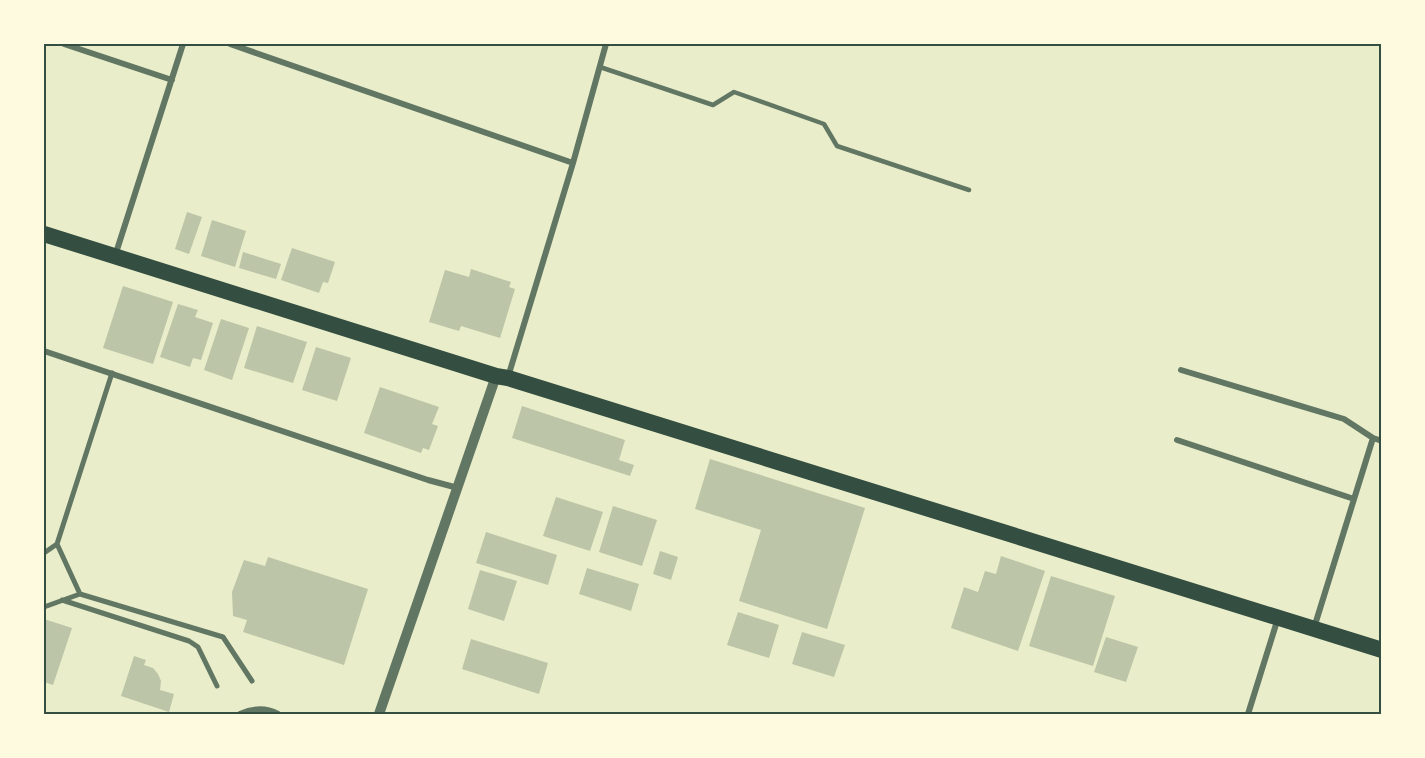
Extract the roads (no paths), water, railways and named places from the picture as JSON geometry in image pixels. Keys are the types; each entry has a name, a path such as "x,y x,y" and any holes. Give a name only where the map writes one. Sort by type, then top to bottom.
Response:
{"highway":[{"path":"44,234 1382,650"}],"street":[{"path":"64,44 172,80"},
{"path":"115,257 183,44"},
{"path":"230,44 573,163"},
{"path":"379,714 458,488 502,377 573,163 606,44"},
{"path":"44,351 428,480 458,488"},
{"path":"1181,370 1344,419 1373,438 1382,441"},
{"path":"44,553 57,544 112,373"},
{"path":"1313,628 1373,438"},
{"path":"1177,440 1354,499"},
{"path":"57,544 80,594"},
{"path":"44,607 80,594 223,637 252,681"},
{"path":"62,600 189,641 198,647 217,686"},
{"path":"1248,714 1278,617"},
{"path":"240,714 262,709 283,714"}],"lane":[{"path":"600,67 713,105 734,92 824,124 837,146 969,190"}]}
